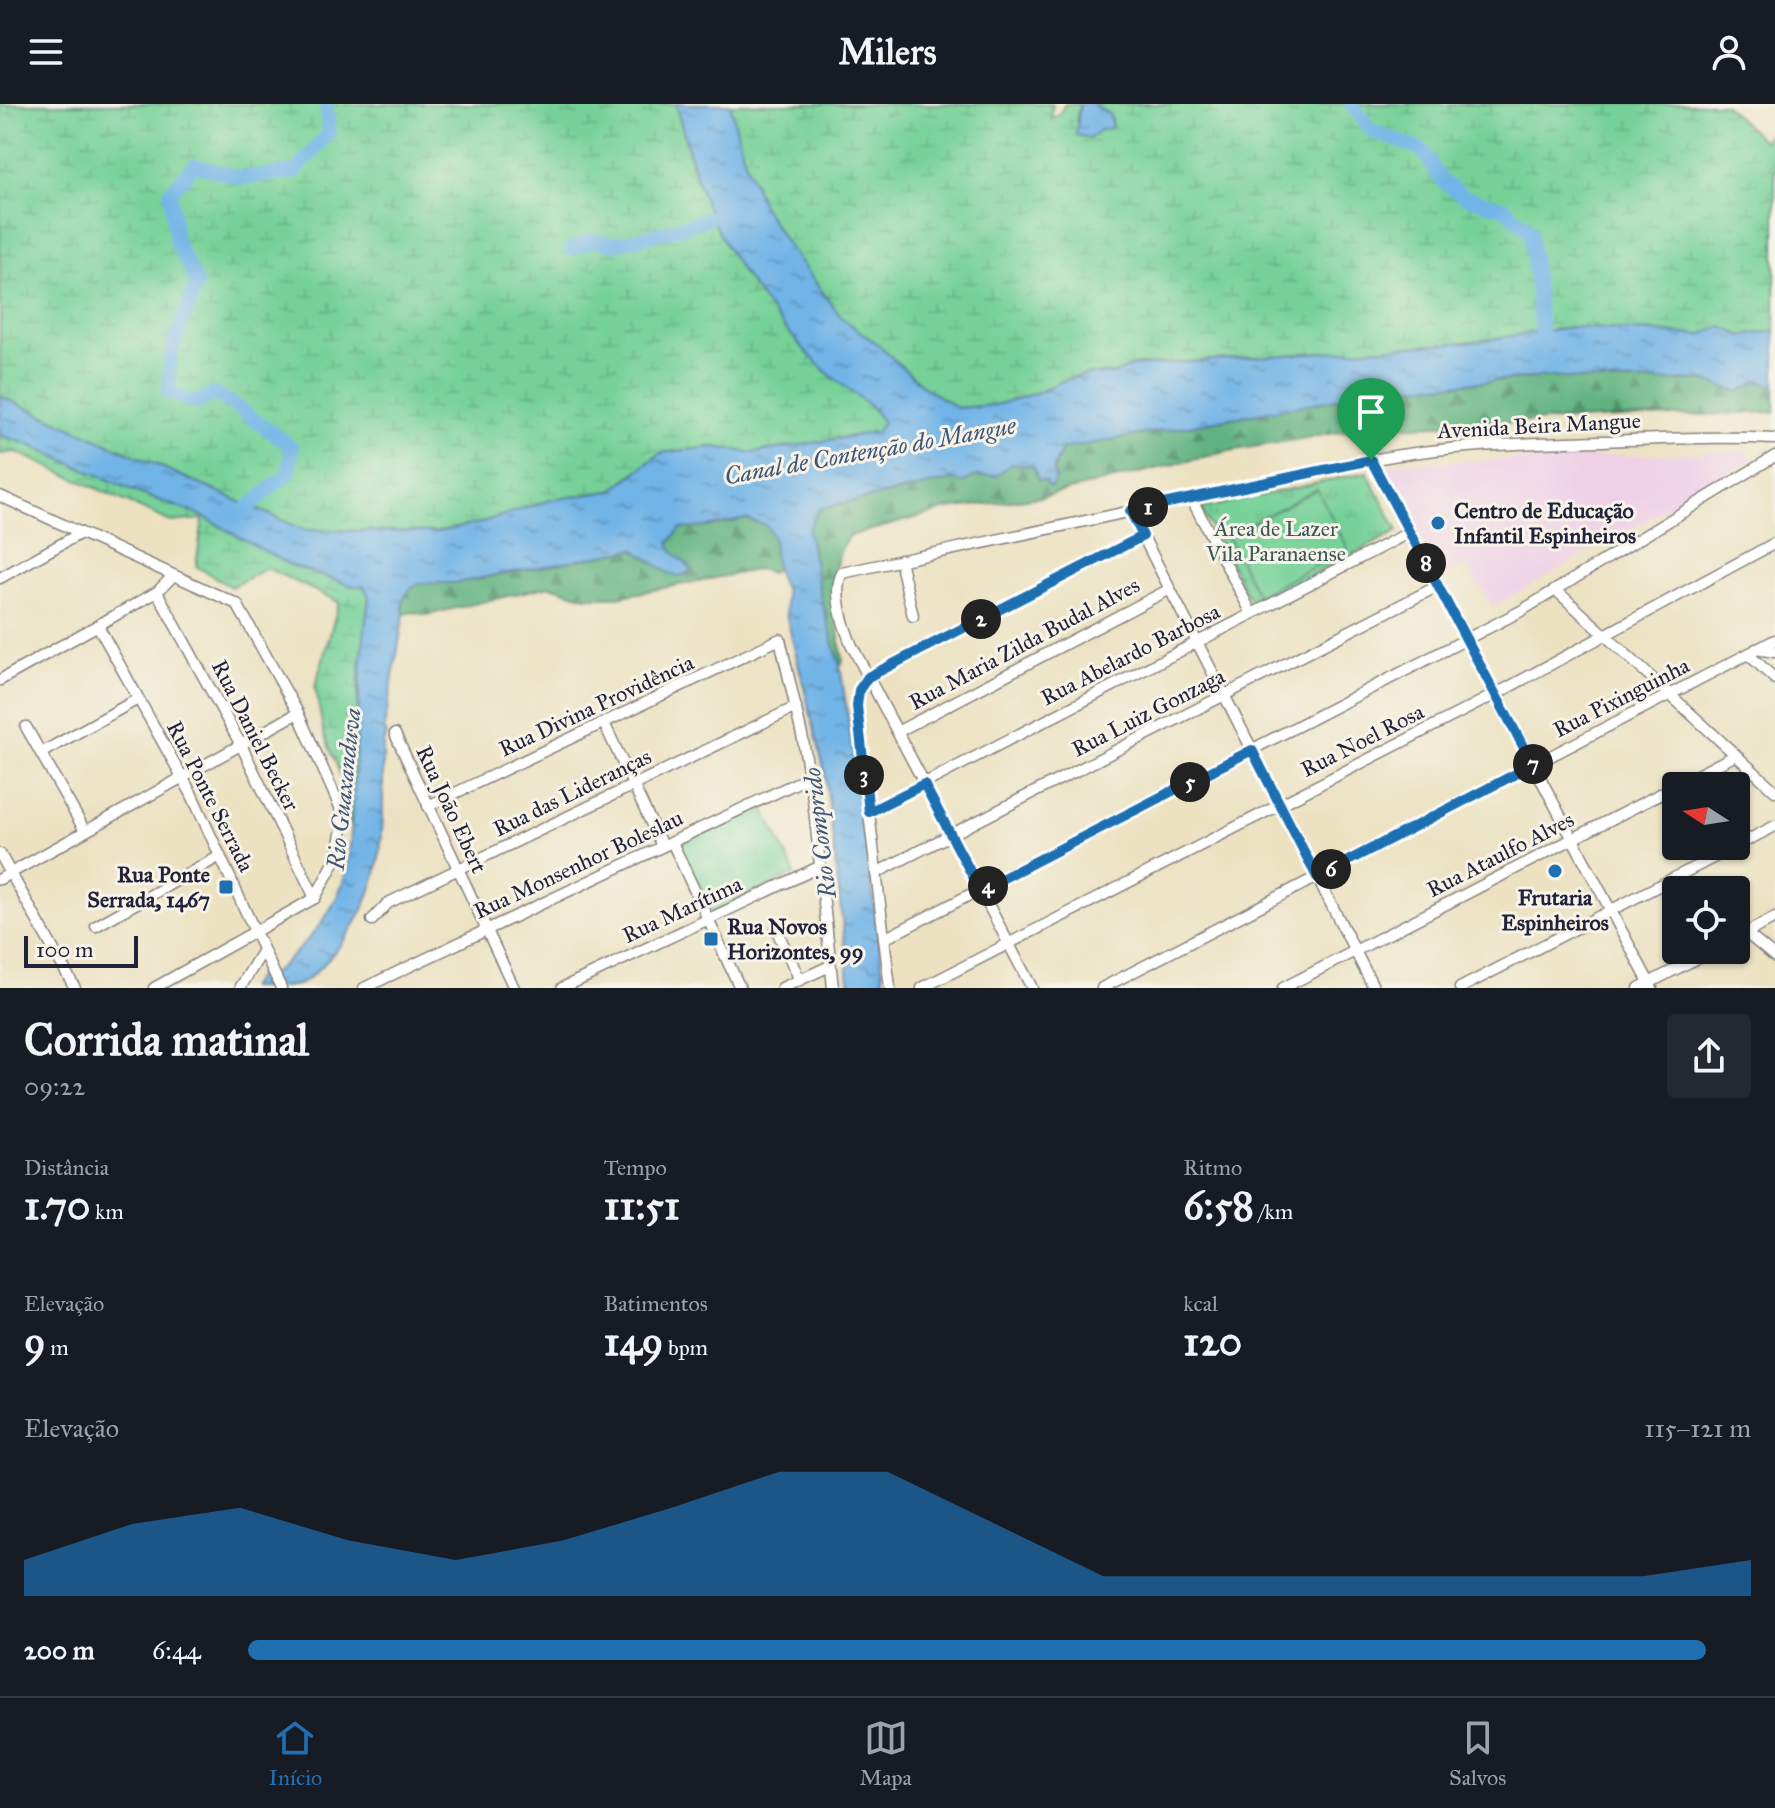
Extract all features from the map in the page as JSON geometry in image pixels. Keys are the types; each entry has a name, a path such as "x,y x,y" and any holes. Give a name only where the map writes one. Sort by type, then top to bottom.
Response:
{"street":[{"name":"Avenida Beira Mangue","path":"868,677 846,629 838,586 845,571 1371,460 1428,451 1491,445 1702,438 1775,439"},
{"path":"884,939 1467,640 1557,591 1775,456"},
{"path":"1371,460 1611,911 1647,986 1687,964"},
{"path":"0,496 237,604 298,713 335,793 342,819 340,841 336,859 315,898 154,988"},
{"path":"1191,498 1252,614"},
{"path":"1130,511 1374,988"},
{"name":"Rua Abelardo Barbosa","path":"869,812 1410,532"},
{"path":"0,578 81,533"},
{"path":"890,988 857,706 859,690 868,677 1143,536"},
{"name":"Rua Noel Rosa","path":"922,988 1496,694 1775,543"},
{"path":"900,560 913,616"},
{"path":"0,680 157,592 173,576"},
{"name":"Rua Luiz Gonzaga","path":"876,873 1438,586"},
{"name":"Rua Maria Zilda Budal Alves","path":"897,732 1170,589"},
{"path":"1557,591 1775,791"},
{"name":"Rua Daniel Becker","path":"157,592 241,745 315,898"},
{"name":"Rua Ponte Serrada","path":"98,626 182,777 281,988"},
{"name":"Rua Divina Providência","path":"428,806 780,639 796,707"},
{"name":"Rua Pixinguinha","path":"1102,988 1775,640"},
{"path":"1752,652 1775,652"},
{"path":"1752,652 1775,679"},
{"path":"868,677 1032,988"},
{"path":"41,753 138,699"},
{"path":"796,707 809,777 833,988"},
{"name":"Rua das Lideranças","path":"372,920 388,903 796,707"},
{"path":"0,879 298,713"},
{"path":"604,723 633,785 708,919 740,988"},
{"path":"26,727 85,831"},
{"name":"Rua João Ebert","path":"395,734 514,988"},
{"name":"Rua Ataulfo Alves","path":"1283,988 1736,755"},
{"name":"Rua Monsenhor Boleslau","path":"364,988 809,777"},
{"path":"1460,988 1775,826"},
{"path":"0,854 75,988"},
{"path":"96,926 220,856"},
{"name":"Rua Marítima","path":"562,988 819,867"},
{"path":"1750,930 1775,918"},
{"path":"776,929 800,980"},
{"path":"1750,941 1775,957"},
{"path":"240,988 263,950"},
{"path":"782,988 830,966"}],"shaded area":[{"path":"1747,451 1752,460 1492,607 1466,564 1443,577 1386,475 1387,468 1394,464"}],"green space":[{"path":"0,104 676,104 696,178 742,273 821,367 876,410 883,423 876,432 754,453 713,447 661,453 611,491 550,500 480,523 438,532 304,530 0,396"},
{"path":"730,104 1053,104 1051,119 1060,113 1065,104 1080,104 1076,121 1100,130 1112,128 1110,115 1092,104 1724,104 1763,141 1775,129 1775,331 1743,336 1722,328 1700,335 1571,327 1479,341 1133,366 1115,374 1087,374 1062,381 1042,391 996,405 957,408 924,387 877,344 842,318 785,242 762,205 744,158"},
{"path":"1548,377 1624,382 1702,380 1739,392 1758,381 1775,386 1775,412 1365,428 1229,451 1041,497 948,509 849,536 841,550 834,580 835,614 843,661 840,666 821,599 808,529 819,509 952,480 964,482 976,476 996,476 1012,463 1053,470 1062,449 1396,388"},
{"path":"0,435 141,494 200,515 290,565 353,586 364,586 370,597 359,675 351,835 345,786 324,734 315,687 339,602 267,568 231,587 196,566 203,519 171,522 16,452 0,454"},
{"name":"Área de Lazer Vila Paranaense","path":"1367,472 1398,531 1253,606 1201,509"},
{"path":"1317,489 1348,549 1258,596 1227,536"},
{"path":"745,519 767,525 773,537 776,570 770,573 760,569 618,597 586,597 550,586 427,615 404,614 405,596 418,583 455,583 634,549 670,574 689,565 674,557 669,543 680,528 706,527"},
{"path":"762,804 795,874 712,913 679,844"}],"water":[{"name":"Canal de Contenção do Mangue","path":"676,104 730,104 744,158 762,205 785,242 842,318 877,344 924,387 957,408 996,405 1042,391 1062,381 1087,374 1115,374 1133,366 1479,341 1571,327 1700,335 1722,327 1743,336 1775,331 1775,386 1758,381 1739,392 1702,380 1624,382 1548,377 1396,388 1062,449 1053,470 1056,478 1051,487 1046,481 1038,480 1034,467 1012,463 997,476 976,476 964,482 952,480 819,509 808,530 821,599 840,666 885,988 850,988 825,773 786,614 785,591 776,570 773,537 766,525 745,519 680,529 669,543 691,571 679,577 634,549 455,583 419,583 407,593 403,604 404,614 384,728 387,735 383,742 379,856 374,882 364,907 350,932 306,980 292,986 249,988 260,973 268,977 312,935 338,896 343,882 350,844 361,665 369,597 364,586 353,586 290,565 200,515 141,494 0,435 0,396 304,530 438,532 480,523 550,500 611,491 661,453 713,447 754,453 876,432 883,423 877,414 828,373 792,336 729,251 699,186"},
{"path":"1080,104 1092,104 1110,115 1112,128 1100,130 1090,138 1076,135"}],"waterway":[{"path":"238,519 289,473 292,447 215,394 196,403 168,392 171,352 197,283 176,241 170,192 194,165 242,178 295,172 329,133 326,104"},
{"path":"1351,104 1372,131 1422,150 1442,181 1465,197 1505,208 1530,231 1543,350"},
{"path":"570,249 593,240 614,244 657,234 696,223 726,210"}],"place":[{"name":"Centro de Educação Infantil Espinheiros","path":"1438,523"},
{"name":"Frutaria Espinheiros","path":"1555,871"},
{"name":"Rua Ponte Serrada, 1467","path":"226,887"},
{"name":"Rua Novos Horizontes, 99","path":"711,939"}],"route":[{"path":"1371,460 1533,765 1317,877 1252,750 980,890 924,784 869,812 857,706 859,690 868,677 1143,536 1130,511 1371,460"}],"water label":[{"name":"Rio Guaxanduva","path":"344,789"},
{"name":"Rio Comprido","path":"820,833"}]}
